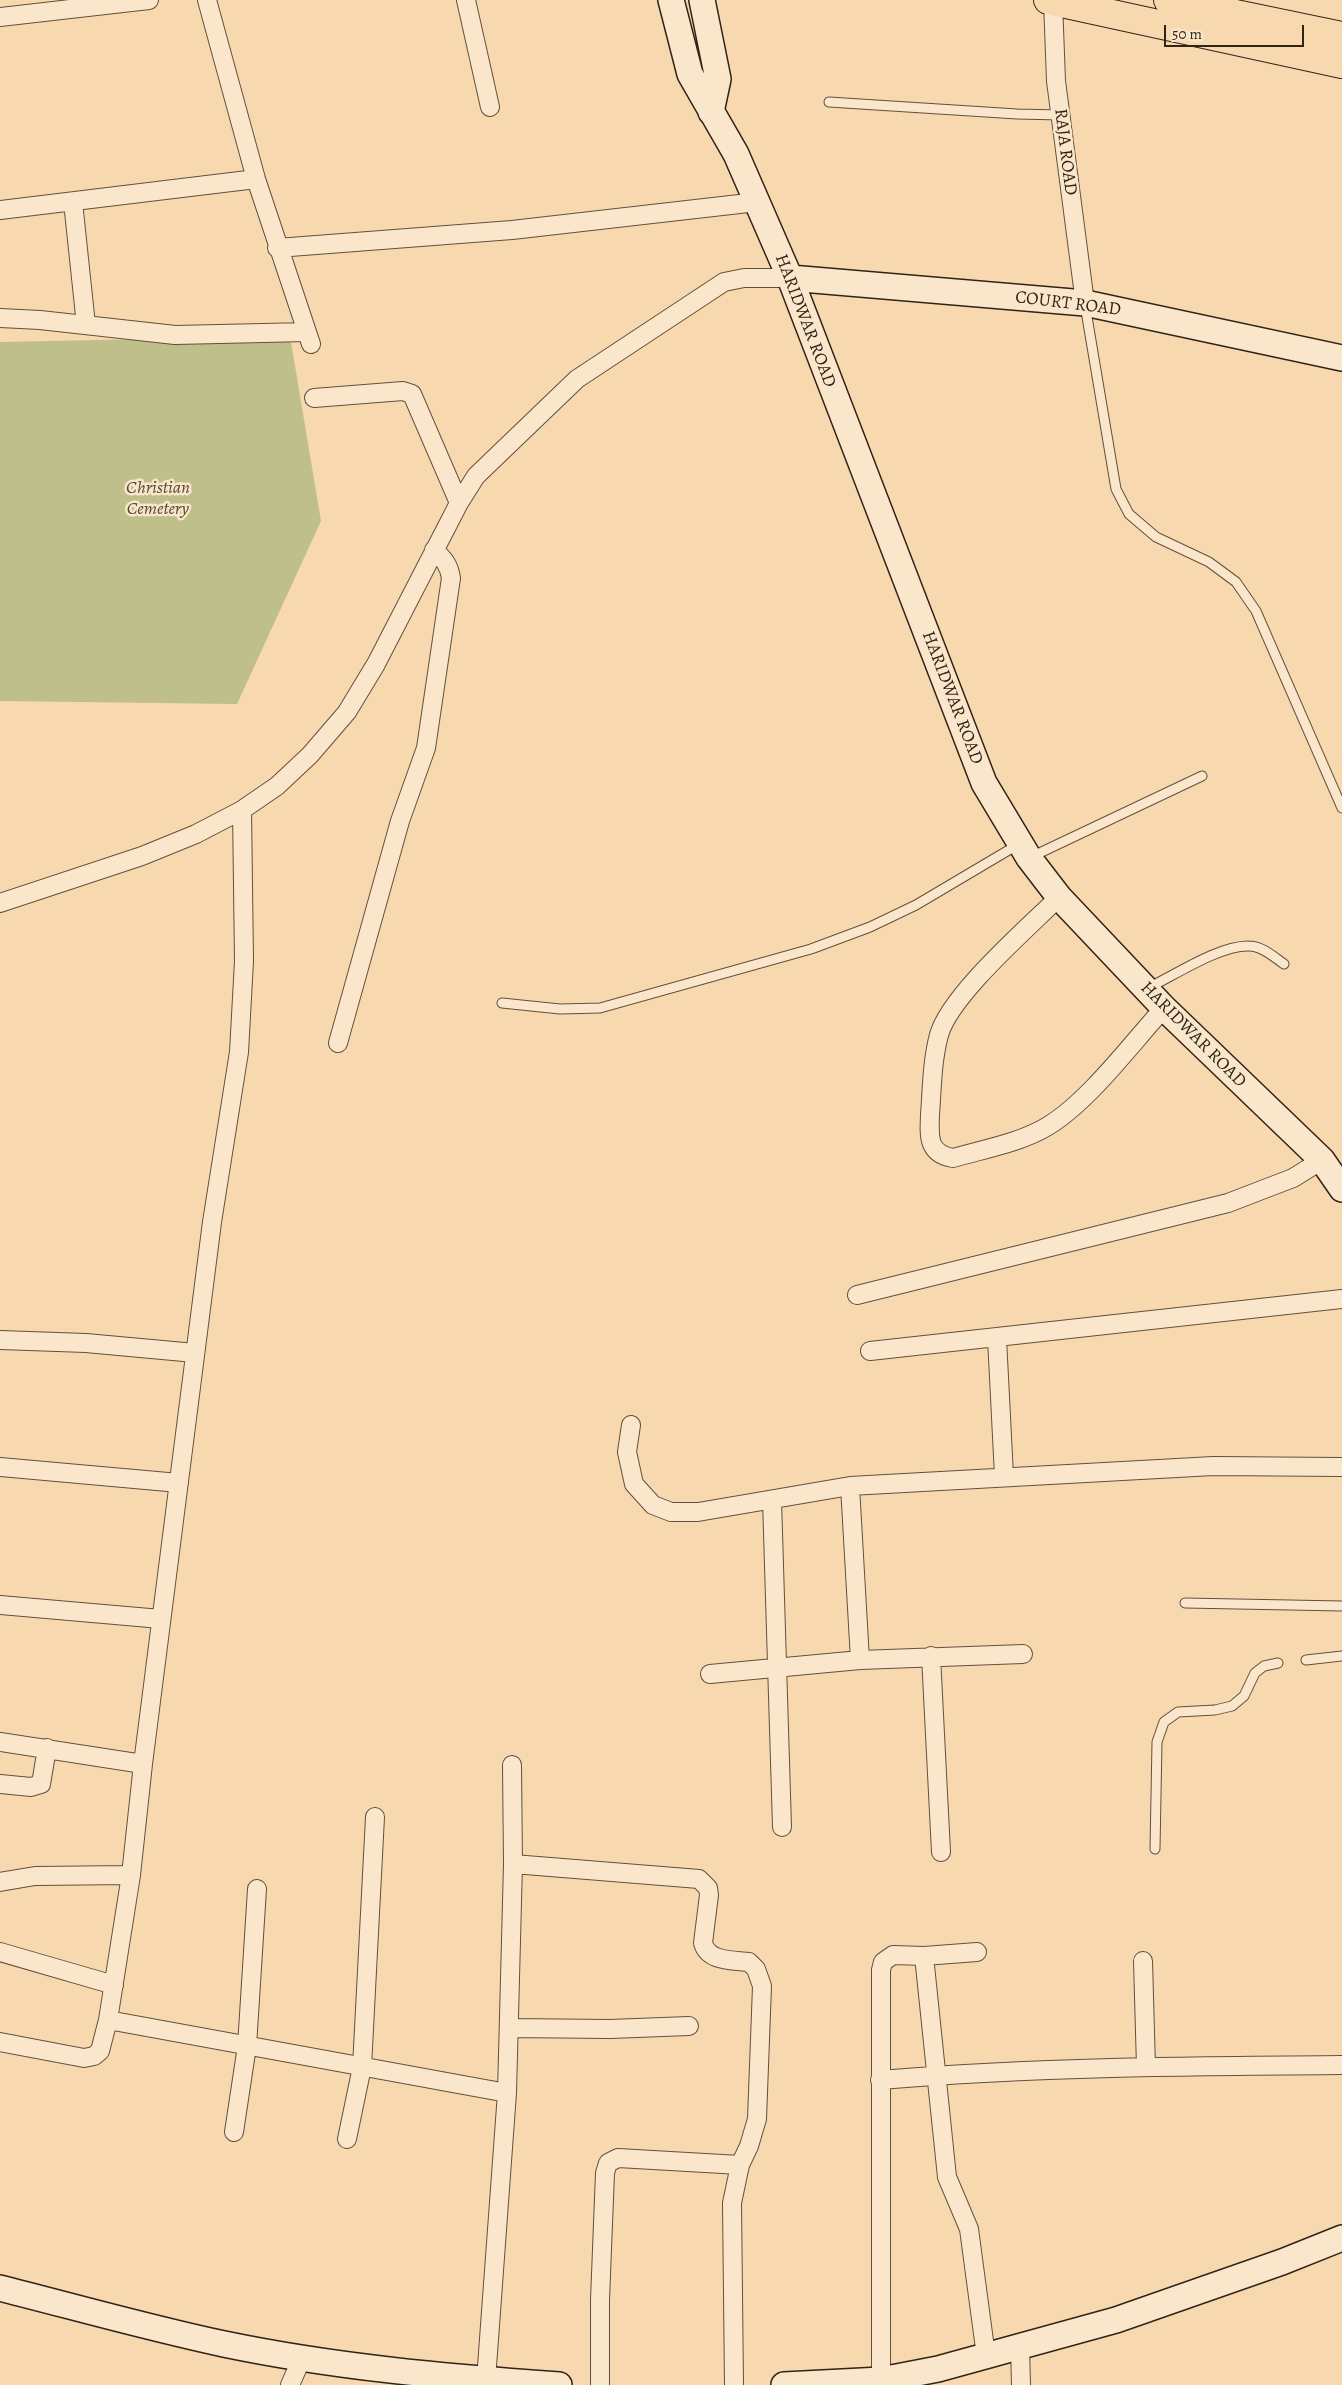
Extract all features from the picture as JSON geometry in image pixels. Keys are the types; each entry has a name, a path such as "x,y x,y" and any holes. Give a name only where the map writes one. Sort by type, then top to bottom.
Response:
{"main road":[{"path":"1051,0 1342,64"},
{"path":"1168,0 1342,36"}],"street":[{"path":"0,17 149,0"},
{"path":"0,318 175,335 309,338 277,248 256,179 207,0"},
{"path":"466,0 490,107"},
{"name":"HARIDWAR ROAD","path":"670,0 690,74 736,154 790,278 984,783 1024,851 1059,897 1164,1008 1322,1160 1342,1189"},
{"path":"702,0 718,79 711,112"},
{"name":"RAJA ROAD","path":"1051,0 1056,80 1085,303"},
{"path":"0,210 256,179"},
{"path":"73,202 86,325"},
{"path":"277,248 512,230 757,202"},
{"path":"0,903 142,856 196,834 242,810 277,786 310,755 347,712 376,664 458,503 476,476 577,378 724,282 744,278 790,278"},
{"name":"COURT ROAD","path":"790,278 1085,303 1342,358"},
{"path":"314,398 403,391 412,394 458,503"},
{"path":"338,1043 400,821 426,748 451,578 449,567 434,550"},
{"path":"0,2042 84,2058 94,2056 100,2051 108,2020 131,1875 143,1764 212,1222 239,1052 243,1012 242,810"},
{"path":"1059,897 973,983 950,1012 939,1033 934,1061 929,1135 933,1148 941,1156 954,1158 1025,1137 1047,1126 1072,1109 1164,1008"},
{"path":"857,1295 1228,1202 1293,1178 1322,1160"},
{"path":"870,1351 1342,1299"},
{"path":"997,1338 1004,1476"},
{"path":"0,1340 86,1343 195,1353"},
{"path":"630,1425 627,1452 634,1484 654,1505 671,1512 698,1512 850,1486 1004,1476 1213,1466 1342,1467"},
{"path":"0,1467 179,1483"},
{"path":"850,1486 860,1660"},
{"path":"772,1500 782,1826"},
{"path":"0,1605 161,1619"},
{"path":"710,1674 860,1660 1023,1654"},
{"path":"931,1656 942,1852"},
{"path":"0,1742 143,1764"},
{"path":"0,1784 31,1787 41,1784 47,1748"},
{"path":"486,2380 510,2028 513,1864 512,1765"},
{"path":"347,2139 362,2067 375,1817"},
{"path":"513,1864 699,1878 704,1882 709,1895 704,1943 705,1950 714,1957 749,1962 756,1968 762,1986 757,2119 749,2146 740,2165 732,2203 734,2385"},
{"path":"0,1882 35,1876 131,1875"},
{"path":"234,2132 246,2046 257,1889"},
{"path":"0,1952 114,1985"},
{"path":"881,2380 881,1970 883,1962 893,1955 924,1956 977,1952"},
{"path":"924,1956 947,2177 968,2229 986,2356"},
{"path":"1143,1961 1146,2067"},
{"path":"108,2020 507,2093"},
{"path":"510,2028 610,2029 689,2026"},
{"path":"880,2080 936,2075 1146,2067 1342,2065"},
{"path":"600,2385 600,2300 604,2182 608,2163 618,2158 740,2165"},
{"path":"784,2385 881,2380 938,2369 1116,2320 1282,2262 1342,2238"},
{"path":"0,2288 224,2344 302,2358 418,2373 559,2385"},
{"path":"1020,2346 1021,2385"},
{"path":"290,2385 302,2358"}],"lane":[{"path":"829,102 1061,115"},
{"path":"1085,303 1116,490 1128,514 1156,537 1209,562 1236,582 1256,611 1342,808"},
{"path":"502,1003 560,1009 600,1008 812,949 870,927 1024,851 1202,776"},
{"path":"1146,989 1234,948 1251,946 1266,952 1284,964"},
{"path":"1185,1603 1342,1606"},
{"path":"1306,1660 1342,1656"},
{"path":"1155,1849 1157,1742 1164,1722 1178,1712 1232,1706 1244,1696 1255,1673 1264,1666 1278,1663"}],"green space":[{"name":"Christian Cemetery","path":"290,336 321,521 237,704 0,701 0,342"}]}
